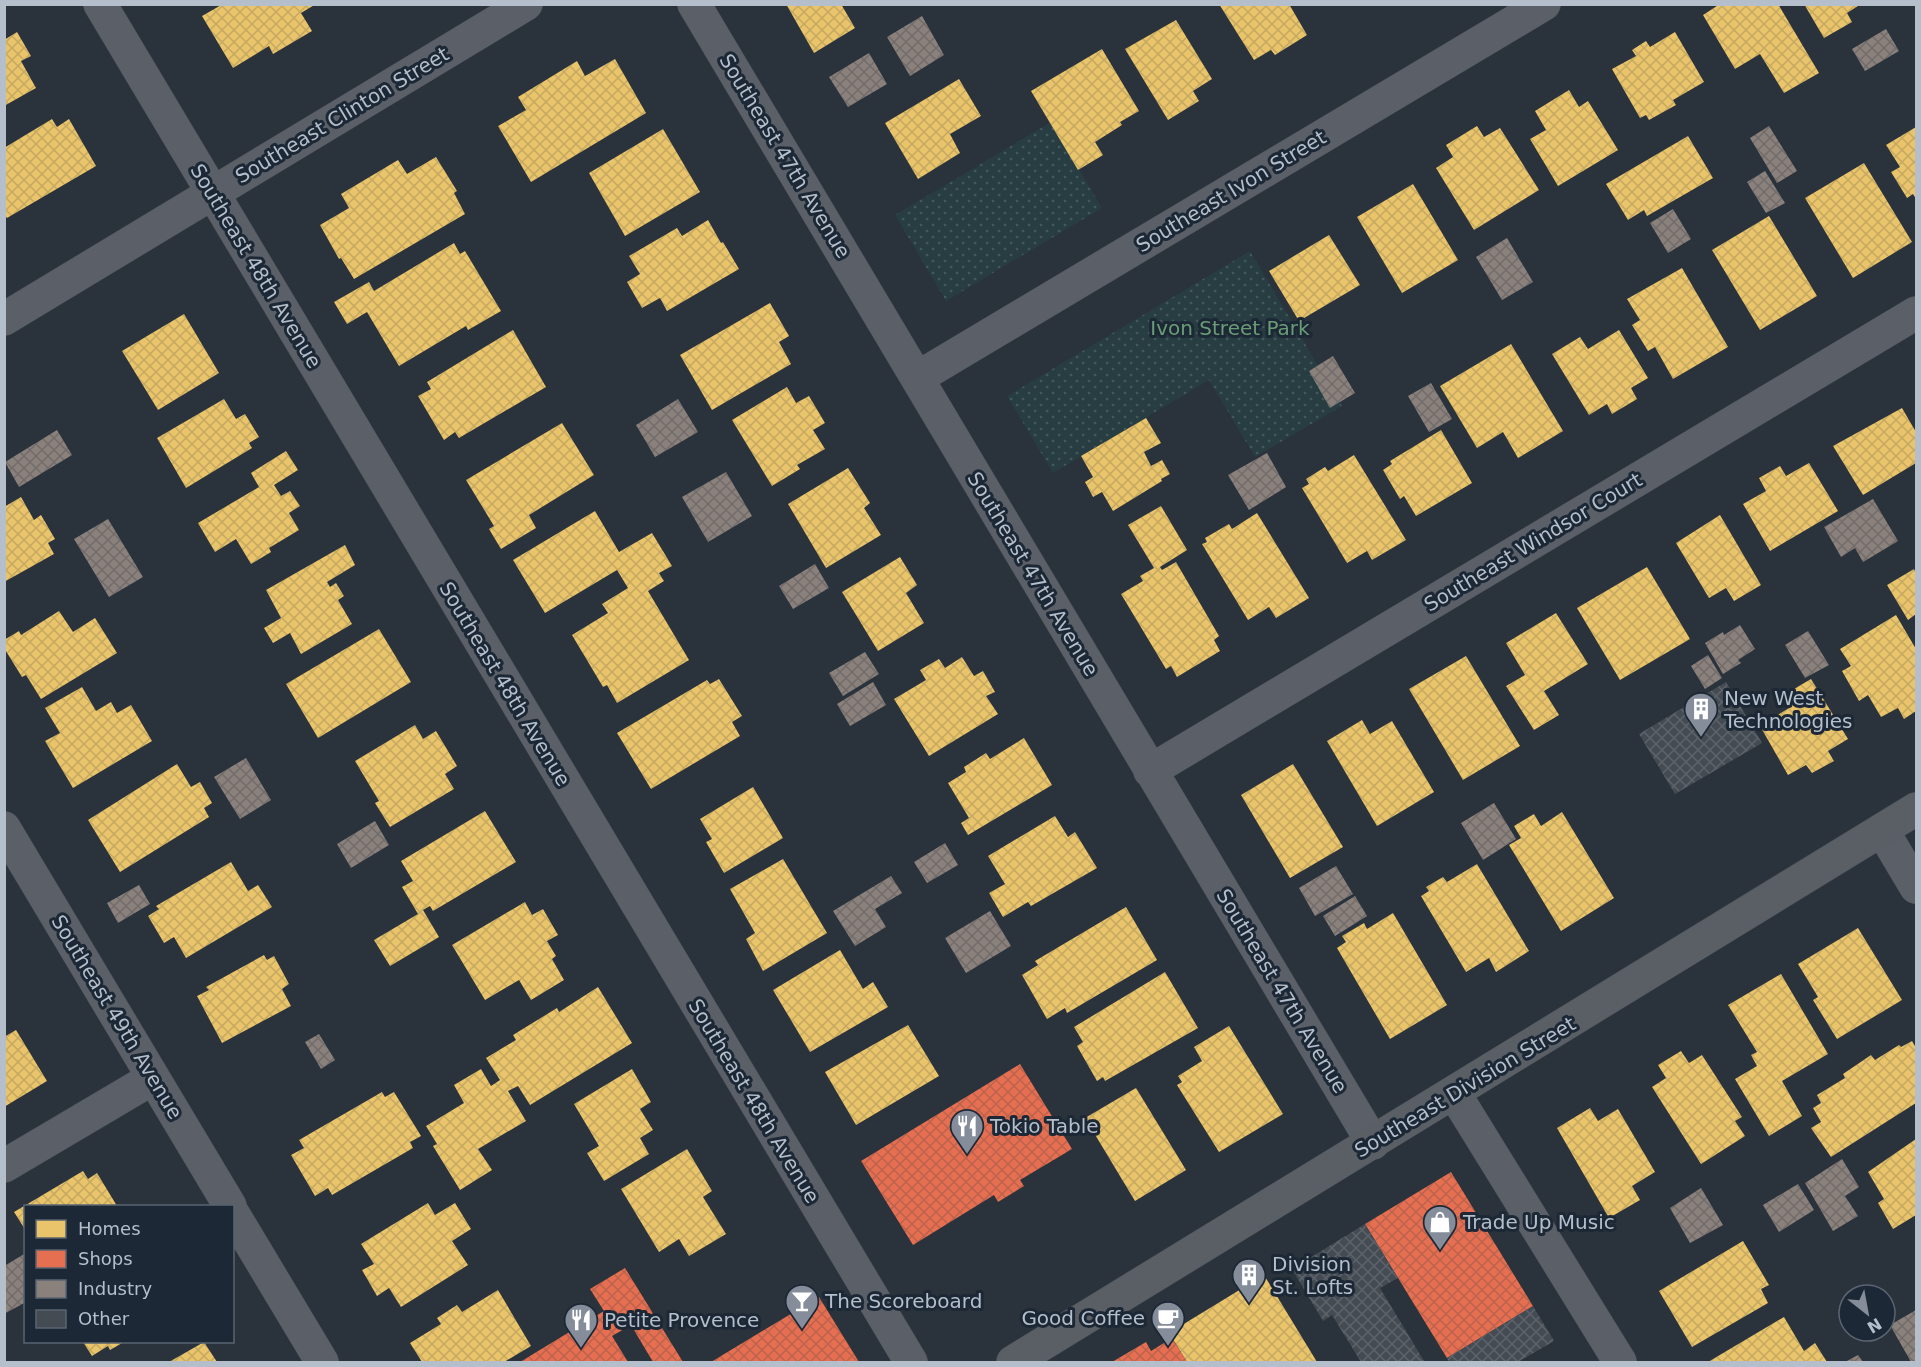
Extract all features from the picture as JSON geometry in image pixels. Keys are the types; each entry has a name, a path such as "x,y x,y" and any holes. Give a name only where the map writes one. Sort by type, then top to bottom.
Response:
{"main road":[{"name":"Southeast Division Street","path":"1026,1359 1917,809"}],"street":[{"name":"Southeast 48th Avenue","path":"100,4 912,1362"},
{"name":"Southeast Clinton Street","path":"4,319 526,4"},
{"name":"Southeast 47th Avenue","path":"694,4 1373,1143"},
{"name":"Southeast Ivon Street","path":"917,378 1544,4"},
{"name":"Southeast Windsor Court","path":"1150,771 1917,313"},
{"name":"Southeast 49th Avenue","path":"4,828 229,1205"},
{"path":"1882,830 1917,887"},
{"path":"4,1166 153,1078"},
{"path":"1454,1094 1620,1362"},
{"path":"234,1215 322,1362"}],"green space":[{"path":"1051,122 1102,208 946,301 895,215"},
{"name":"Ivon Street Park","path":"1250,251 1342,406 1255,457 1209,380 1053,473 1007,396"}],"building: Homes":[{"path":"223,4 316,4 301,13 312,31 273,54 269,46 233,68 202,16"},
{"path":"786,4 841,4 855,28 814,53"},
{"path":"1219,4 1289,4 1307,35 1275,55 1271,50 1254,60"},
{"path":"1720,4 1778,4 1819,73 1784,93 1760,54 1735,69 1703,15"},
{"path":"1804,4 1861,4 1847,13 1852,22 1824,38"},
{"path":"1176,20 1212,79 1193,91 1199,101 1168,120 1125,49"},
{"path":"17,32 31,56 21,61 36,88 4,106 4,40"},
{"path":"1675,32 1704,82 1673,100 1676,105 1649,120 1646,115 1640,118 1612,69 1636,56 1632,50 1646,41 1650,47"},
{"path":"1102,49 1139,111 1120,122 1122,125 1095,142 1103,155 1078,170 1031,91"},
{"path":"615,59 646,113 531,182 498,126 526,110 518,97 577,61 585,76"},
{"path":"959,79 981,116 950,134 960,153 918,179 885,123"},
{"path":"1569,90 1579,107 1588,101 1618,150 1558,186 1530,139 1546,130 1535,111"},
{"path":"52,119 57,127 69,119 96,166 7,218 4,214 4,148"},
{"path":"1477,126 1484,137 1500,128 1539,190 1474,230 1436,168 1453,157 1446,145"},
{"path":"1916,127 1916,199 1913,194 1907,198 1891,172 1900,167 1886,145"},
{"path":"663,129 700,192 625,236 589,173"},
{"path":"1688,136 1713,178 1647,216 1644,210 1628,220 1606,184"},
{"path":"436,157 457,191 454,193 465,214 354,279 341,258 339,259 320,225 349,208 341,194 398,160 407,174"},
{"path":"1864,163 1912,242 1853,278 1805,198"},
{"path":"1413,184 1458,260 1402,293 1357,217"},
{"path":"1769,216 1817,296 1760,330 1712,250"},
{"path":"708,220 739,269 667,311 660,298 642,308 627,282 640,274 629,256 677,228 682,236"},
{"path":"1329,235 1360,285 1299,321 1269,271"},
{"path":"454,243 460,254 465,251 501,311 468,330 466,326 399,366 367,312 347,324 334,302 369,282 374,291"},
{"path":"1682,268 1728,347 1673,379 1655,347 1648,351 1632,325 1640,320 1627,299"},
{"path":"770,303 789,336 779,342 791,364 712,410 680,355"},
{"path":"184,314 219,373 158,410 122,351"},
{"path":"513,330 546,387 459,438 455,432 444,440 418,396 431,389 427,382"},
{"path":"1619,330 1648,378 1631,388 1637,399 1612,414 1607,404 1589,415 1552,354 1580,337 1588,349"},
{"path":"1511,344 1563,431 1518,458 1503,432 1477,448 1440,386"},
{"path":"787,387 796,403 809,396 825,423 813,430 825,449 797,465 800,469 772,486 732,420"},
{"path":"224,399 236,419 245,414 259,437 249,443 252,448 186,488 157,438"},
{"path":"1902,408 1916,432 1916,463 1863,495 1833,446"},
{"path":"1146,418 1161,443 1144,452 1151,466 1162,460 1170,474 1113,511 1102,492 1093,497 1085,482 1093,477 1081,456"},
{"path":"562,423 594,475 529,515 536,528 501,549 489,529 494,526 466,480"},
{"path":"1441,430 1472,483 1416,516 1404,496 1400,499 1383,470 1392,464 1390,461"},
{"path":"286,451 298,470 274,485 281,496 290,491 300,506 289,513 299,530 269,548 271,552 251,564 236,539 215,552 198,523 259,487 251,473"},
{"path":"1354,455 1406,540 1372,560 1367,551 1347,563 1302,488 1309,484 1306,479 1325,467 1328,471"},
{"path":"1809,463 1838,511 1770,551 1743,504 1766,491 1759,478 1780,466 1786,476"},
{"path":"848,468 870,503 864,508 881,535 826,568 788,504"},
{"path":"21,497 34,520 41,515 55,539 48,543 54,554 4,582 4,507"},
{"path":"1161,506 1187,550 1160,567 1162,570 1176,562 1219,636 1214,640 1220,651 1177,677 1171,666 1166,669 1121,594 1143,581 1140,576 1154,568 1128,525"},
{"path":"595,511 619,552 652,533 672,566 659,573 664,581 648,591 689,660 617,703 607,685 603,687 572,635 608,613 602,604 628,588 617,570 545,613 513,560"},
{"path":"1257,513 1309,598 1276,618 1269,607 1248,620 1202,544 1207,542 1205,538 1229,524 1232,529"},
{"path":"1720,515 1761,585 1734,601 1726,588 1709,598 1676,543"},
{"path":"345,545 355,565 327,582 330,587 336,583 344,596 338,600 352,624 301,654 290,633 273,643 264,628 281,618 266,590"},
{"path":"900,557 917,585 906,593 924,623 878,651 842,592"},
{"path":"1647,567 1690,639 1620,680 1577,608"},
{"path":"1914,569 1916,573 1916,614 1908,620 1887,585"},
{"path":"59,611 73,632 95,618 117,653 41,699 26,675 22,677 4,648 4,640 19,631 21,635"},
{"path":"1556,613 1588,664 1544,691 1559,715 1534,730 1506,686 1525,675 1506,643"},
{"path":"1896,615 1916,649 1916,711 1904,719 1898,708 1881,717 1868,695 1859,701 1842,671 1851,666 1840,649"},
{"path":"379,629 411,682 318,738 286,684"},
{"path":"1466,656 1520,746 1463,780 1409,689"},
{"path":"962,657 974,676 983,671 995,692 986,696 998,714 929,756 894,699 926,680 920,670 939,659 945,668"},
{"path":"719,679 742,716 732,722 740,736 651,789 617,733 707,680 710,684"},
{"path":"1811,679 1848,739 1828,751 1834,761 1812,773 1806,765 1788,775 1760,726 1789,708 1782,696"},
{"path":"82,687 96,711 111,702 117,713 131,705 152,741 73,788 45,741 60,733 45,708"},
{"path":"1362,720 1370,734 1392,721 1434,792 1377,826 1327,741"},
{"path":"415,725 423,739 436,731 457,766 445,774 454,789 390,827 375,803 379,801 355,761"},
{"path":"1024,738 1052,785 968,835 961,823 969,818 948,783 966,772 964,767 986,753 990,759"},
{"path":"177,764 191,787 200,782 212,803 204,808 209,817 120,872 88,820"},
{"path":"1293,764 1343,847 1290,878 1241,795"},
{"path":"753,787 783,838 724,873 706,842 712,839 700,819"},
{"path":"485,811 516,862 433,911 430,906 423,910 439,937 390,966 374,940 418,914 402,887 413,881 401,861"},
{"path":"1562,812 1614,898 1561,931 1509,845 1521,838 1514,826 1534,814 1541,826"},
{"path":"1055,816 1068,837 1075,832 1097,868 1031,906 1028,902 1003,917 989,893 1005,884 988,856"},
{"path":"783,859 827,933 763,971 746,939 755,933 730,889"},
{"path":"231,862 248,891 258,885 272,907 186,958 174,937 164,943 148,916 159,909 156,906"},
{"path":"1477,864 1529,951 1496,972 1489,958 1466,972 1421,896 1429,891 1426,887 1443,877 1447,882"},
{"path":"525,902 532,915 543,909 558,935 547,941 556,956 552,959 564,980 531,1000 519,980 485,1000 452,945"},
{"path":"1126,907 1157,960 1067,1013 1065,1008 1047,1019 1022,975 1038,965 1035,961"},
{"path":"1393,913 1447,1005 1390,1039 1337,948 1346,942 1342,936 1364,923 1367,929"},
{"path":"1858,928 1902,1000 1837,1039 1813,1000 1818,997 1798,964"},
{"path":"840,950 863,989 873,982 888,1007 810,1052 773,990"},
{"path":"264,955 267,960 274,956 289,984 282,989 291,1006 222,1043 197,996 209,990 206,987"},
{"path":"1165,972 1198,1028 1105,1081 1103,1077 1097,1081 1077,1046 1083,1042 1074,1027"},
{"path":"1781,974 1828,1054 1782,1081 1802,1116 1769,1136 1735,1079 1757,1066 1751,1055 1757,1052 1728,1005"},
{"path":"598,987 632,1043 530,1105 518,1086 508,1091 526,1121 478,1149 492,1170 460,1190 433,1146 437,1144 426,1126 464,1103 454,1085 481,1069 491,1086 500,1080 486,1058 516,1040 513,1035 557,1008 559,1012"},
{"path":"908,1025 939,1076 856,1125 825,1072"},
{"path":"1229,1026 1283,1114 1219,1152 1177,1085 1182,1082 1178,1076 1202,1061 1194,1047"},
{"path":"16,1030 47,1081 4,1107 4,1037"},
{"path":"1912,1041 1916,1048 1916,1103 1831,1157 1811,1128 1821,1122 1813,1108 1821,1103 1817,1095 1845,1078 1843,1074 1871,1055 1875,1060 1899,1045 1901,1047"},
{"path":"1681,1051 1689,1063 1702,1055 1742,1117 1735,1121 1745,1136 1701,1164 1652,1087 1666,1078 1658,1065"},
{"path":"632,1069 651,1102 640,1109 653,1130 640,1138 649,1154 604,1181 587,1153 599,1146 574,1104"},
{"path":"1136,1088 1186,1170 1135,1201 1085,1118"},
{"path":"382,1092 385,1097 394,1092 421,1136 410,1142 413,1148 332,1195 328,1188 315,1196 291,1155 304,1148 299,1140"},
{"path":"1590,1108 1598,1121 1618,1109 1655,1172 1632,1186 1640,1200 1609,1218 1557,1128"},
{"path":"1916,1139 1916,1215 1893,1229 1878,1203 1884,1199 1868,1172"},
{"path":"687,1149 712,1191 703,1197 726,1234 689,1256 679,1239 659,1252 621,1189"},
{"path":"83,1171 88,1179 97,1173 116,1205 26,1205"},
{"path":"428,1203 435,1215 455,1203 471,1229 452,1241 468,1265 401,1307 389,1288 377,1296 362,1270 374,1264 361,1244"},
{"path":"24,1206 24,1228 14,1212"},
{"path":"1743,1241 1769,1285 1761,1289 1768,1303 1692,1347 1659,1291"},
{"name":"Division St. Lofts","path":"1264,1275 1317,1362 1187,1362 1169,1333"},
{"path":"498,1290 531,1346 504,1362 422,1362 410,1343 441,1324 437,1318 457,1305 462,1312"},
{"path":"1784,1317 1804,1351 1815,1343 1827,1362 1708,1362"},
{"path":"84,1343 122,1343 110,1350 108,1346 92,1356"},
{"path":"205,1343 217,1362 169,1362"}],"building: Shops":[{"name":"Tokio Table","path":"1020,1064 1072,1149 1020,1180 1024,1186 998,1202 994,1195 913,1245 861,1161"},
{"name":"Trade Up Music","path":"1451,1172 1533,1306 1447,1358 1365,1224"},
{"path":"625,1268 683,1362 653,1362 631,1325 612,1336 628,1362 520,1362 604,1311 590,1289"},
{"name":"The Scoreboard","path":"819,1297 859,1362 711,1362"},
{"name":"Good Coffee","path":"1172,1338 1187,1362 1112,1362 1146,1342 1151,1351"}],"building: Industry":[{"path":"922,16 944,55 910,76 887,37"},
{"path":"1886,29 1899,51 1865,71 1852,49"},
{"path":"869,53 887,84 848,107 829,77"},
{"path":"1769,126 1797,171 1777,183 1750,138"},
{"path":"1765,171 1785,203 1766,213 1747,182"},
{"path":"1673,209 1691,239 1668,253 1650,223"},
{"path":"1507,238 1533,282 1502,300 1476,257"},
{"path":"1333,356 1355,393 1330,408 1309,371"},
{"path":"1431,383 1452,419 1429,432 1408,396"},
{"path":"678,399 698,432 655,457 636,425"},
{"path":"57,430 72,455 19,487 5,462"},
{"path":"1267,453 1286,487 1249,510 1228,475"},
{"path":"726,472 752,516 708,542 682,497"},
{"path":"1873,499 1898,541 1863,562 1855,548 1841,557 1824,527"},
{"path":"108,519 143,577 109,597 74,539"},
{"path":"815,564 829,588 793,609 779,586"},
{"path":"1740,625 1755,649 1738,660 1741,663 1723,674 1705,643"},
{"path":"1808,631 1829,665 1805,678 1785,645"},
{"path":"865,652 879,674 843,696 829,673"},
{"path":"1708,655 1722,678 1705,689 1691,666"},
{"path":"873,682 886,705 850,726 837,704"},
{"path":"246,758 271,800 240,819 214,777"},
{"path":"1494,803 1516,839 1483,860 1461,823"},
{"path":"375,821 389,845 351,868 337,844"},
{"path":"945,843 958,865 927,883 914,862"},
{"path":"1336,866 1353,894 1315,916 1299,888"},
{"path":"891,876 902,893 875,909 886,927 855,946 833,911"},
{"path":"139,885 150,904 118,923 107,903"},
{"path":"1355,896 1367,916 1335,936 1323,916"},
{"path":"990,911 1011,946 966,973 945,938"},
{"path":"319,1034 335,1060 321,1069 305,1042"},
{"path":"1842,1159 1859,1187 1845,1196 1858,1216 1833,1231 1805,1183"},
{"path":"1798,1184 1814,1210 1779,1232 1763,1205"},
{"path":"1701,1188 1723,1225 1690,1243 1670,1208"},
{"path":"24,1254 24,1303 4,1314 4,1266"},
{"path":"1916,1310 1916,1362 1911,1362 1897,1337 1897,1321"},
{"path":"1858,1355 1863,1362 1845,1362"}],"building: Other":[{"name":"New West Technologies","path":"1726,682 1762,743 1675,794 1639,734"},
{"path":"1365,1224 1398,1278 1380,1288 1424,1361 1422,1362 1361,1362 1332,1315 1323,1321 1292,1269"},
{"path":"1533,1306 1554,1341 1518,1362 1449,1362 1447,1358"}],"place":[{"name":"New West Technologies","path":"1701,738"},
{"name":"Tokio Table","path":"967,1155"},
{"name":"Trade Up Music","path":"1440,1251"},
{"name":"Division St. Lofts","path":"1249,1304"},
{"name":"The Scoreboard","path":"802,1330"},
{"name":"Good Coffee","path":"1168,1347"},
{"name":"Petite Provence","path":"581,1349"}]}
